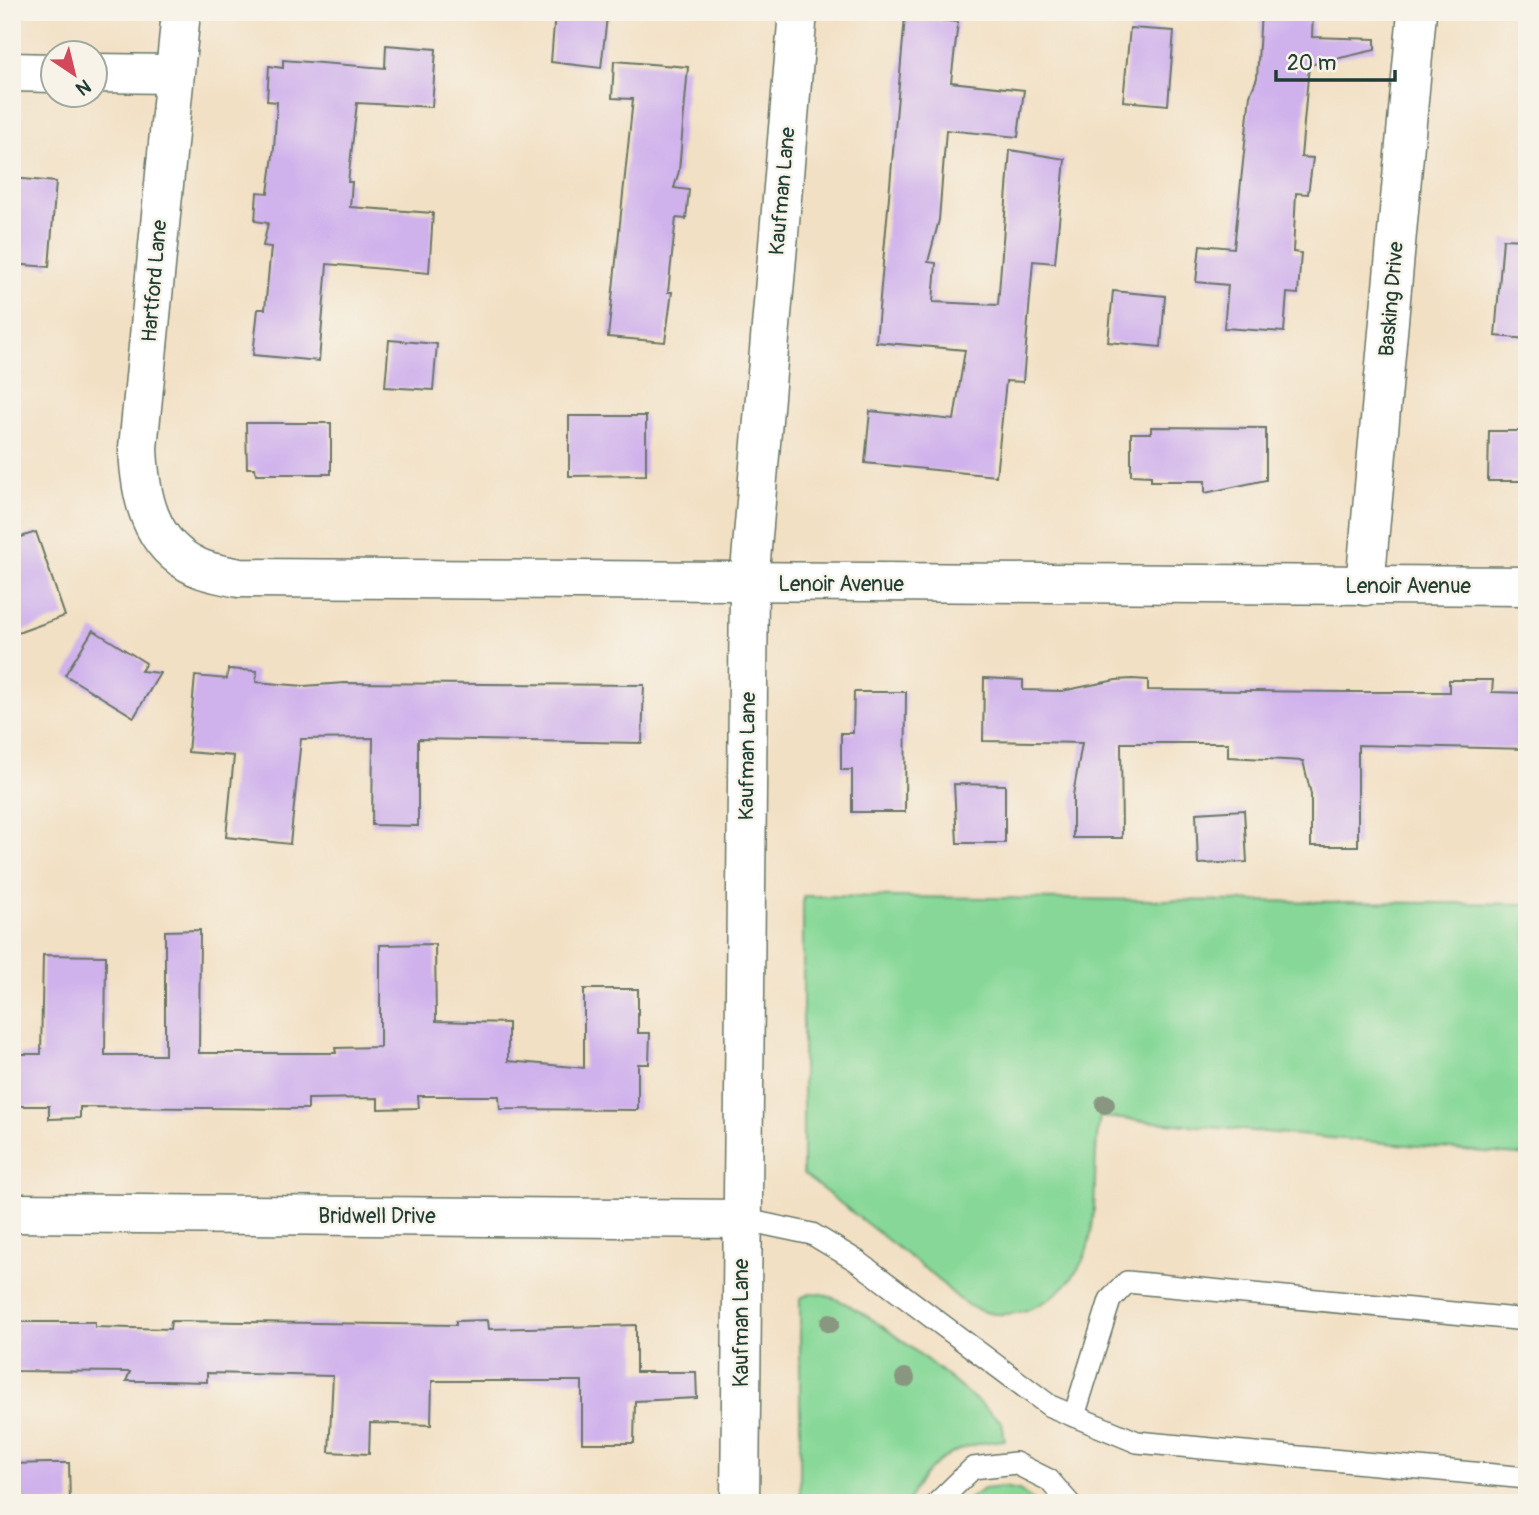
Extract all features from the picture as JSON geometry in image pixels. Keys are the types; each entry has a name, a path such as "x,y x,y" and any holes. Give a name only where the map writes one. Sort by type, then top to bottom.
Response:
{"street":[{"name":"Hartford Lane","path":"166,543 149,517 139,487 138,448 180,12"},
{"name":"Kaufman Lane","path":"740,1503 749,583 798,12"},
{"name":"Basking Drive","path":"1365,586 1418,12"},
{"path":"12,72 38,73"},
{"path":"108,73 174,74"},
{"name":"Lenoir Avenue","path":"166,543 199,568 239,578 1527,586"},
{"name":"Bridwell Drive","path":"12,1213 741,1219"}],"lane":[{"path":"741,1219 812,1234 857,1261 1050,1406 1137,1442 1527,1478"},
{"path":"1074,1416 1110,1300 1127,1282 1527,1320"},
{"path":"937,1503 973,1468 1015,1463 1049,1480 1069,1503"}],"green space":[{"path":"803,896 1527,904 1527,1156 1100,1117 1091,1234 1080,1266 1057,1293 1027,1310 993,1314 970,1307 803,1174"},
{"path":"813,1293 831,1297 855,1309 909,1346 1002,1422 1005,1440 973,1445 946,1456 924,1475 908,1503 800,1503 800,1298"},
{"path":"1002,1487 1019,1490 1037,1503 962,1503 984,1489"}],"building":[{"path":"555,12 607,17 601,68 551,62"},
{"path":"1261,12 1313,12 1312,37 1375,39 1375,50 1309,65 1301,157 1313,158 1308,194 1296,193 1293,252 1301,253 1298,294 1287,293 1284,332 1224,328 1228,285 1196,282 1200,245 1234,248 1250,95 1257,78"},
{"path":"905,17 958,22 951,82 1024,90 1018,137 946,130 939,220 928,262 936,263 933,302 998,305 1010,150 1065,159 1055,263 1033,261 1023,382 1006,381 996,476 865,463 870,411 954,420 965,350 876,342"},
{"path":"1130,28 1174,31 1168,105 1123,101"},
{"path":"386,45 436,49 432,107 357,103 348,182 352,182 350,207 433,213 429,273 327,264 319,361 253,355 258,309 265,309 271,247 263,246 268,223 255,221 257,192 268,193 274,148 277,102 267,101 269,66 283,68 283,60 385,68"},
{"path":"614,61 688,67 679,171 674,188 689,190 686,219 676,218 668,292 672,292 665,342 608,337 633,99 612,98"},
{"path":"12,178 56,182 49,267 12,264"},
{"path":"1503,239 1527,240 1527,339 1495,336"},
{"path":"1113,291 1165,296 1161,347 1108,342"},
{"path":"389,340 437,344 433,390 385,387"},
{"path":"569,416 646,416 646,475 569,476"},
{"path":"246,423 331,423 331,474 256,474 255,468 247,468"},
{"path":"1151,427 1266,428 1266,480 1205,493 1205,481 1151,481 1151,476 1131,475 1131,433 1151,433"},
{"path":"1489,431 1527,431 1527,481 1488,481"},
{"path":"36,532 65,616 12,635 12,540"},
{"path":"93,630 146,663 141,671 160,673 134,717 65,675"},
{"path":"228,669 257,671 256,682 304,686 344,683 644,685 642,743 418,739 418,826 372,825 373,738 301,739 290,844 226,837 234,756 188,752 195,676 227,679"},
{"path":"984,678 1023,680 1023,690 1062,691 1132,679 1148,680 1148,690 1449,692 1449,680 1493,680 1492,692 1527,693 1527,749 1358,745 1358,846 1311,846 1311,794 1303,761 1228,757 1228,743 1121,743 1122,838 1073,838 1073,795 1082,743 983,741"},
{"path":"854,692 906,692 905,812 852,812 852,770 841,770 841,733 853,733"},
{"path":"954,784 1005,785 1005,843 957,843"},
{"path":"1244,810 1247,862 1198,864 1196,813"},
{"path":"200,930 199,1053 336,1053 335,1048 380,1047 380,945 435,944 436,1021 508,1023 508,1061 584,1068 584,989 638,989 638,1033 650,1033 649,1064 638,1064 638,1110 500,1109 499,1096 418,1096 419,1108 378,1109 378,1098 308,1099 308,1109 80,1107 80,1118 49,1119 49,1106 12,1106 12,1054 41,1054 43,955 106,956 105,1055 165,1055 165,931"},
{"path":"488,1320 489,1329 636,1325 636,1372 696,1372 697,1398 635,1401 634,1443 582,1443 582,1381 432,1381 431,1425 370,1423 369,1454 329,1452 333,1376 207,1373 207,1382 126,1381 130,1372 16,1371 16,1322 95,1322 95,1327 170,1329 171,1321 456,1325 456,1321"},
{"path":"69,1463 70,1503 12,1503 12,1464"}]}
